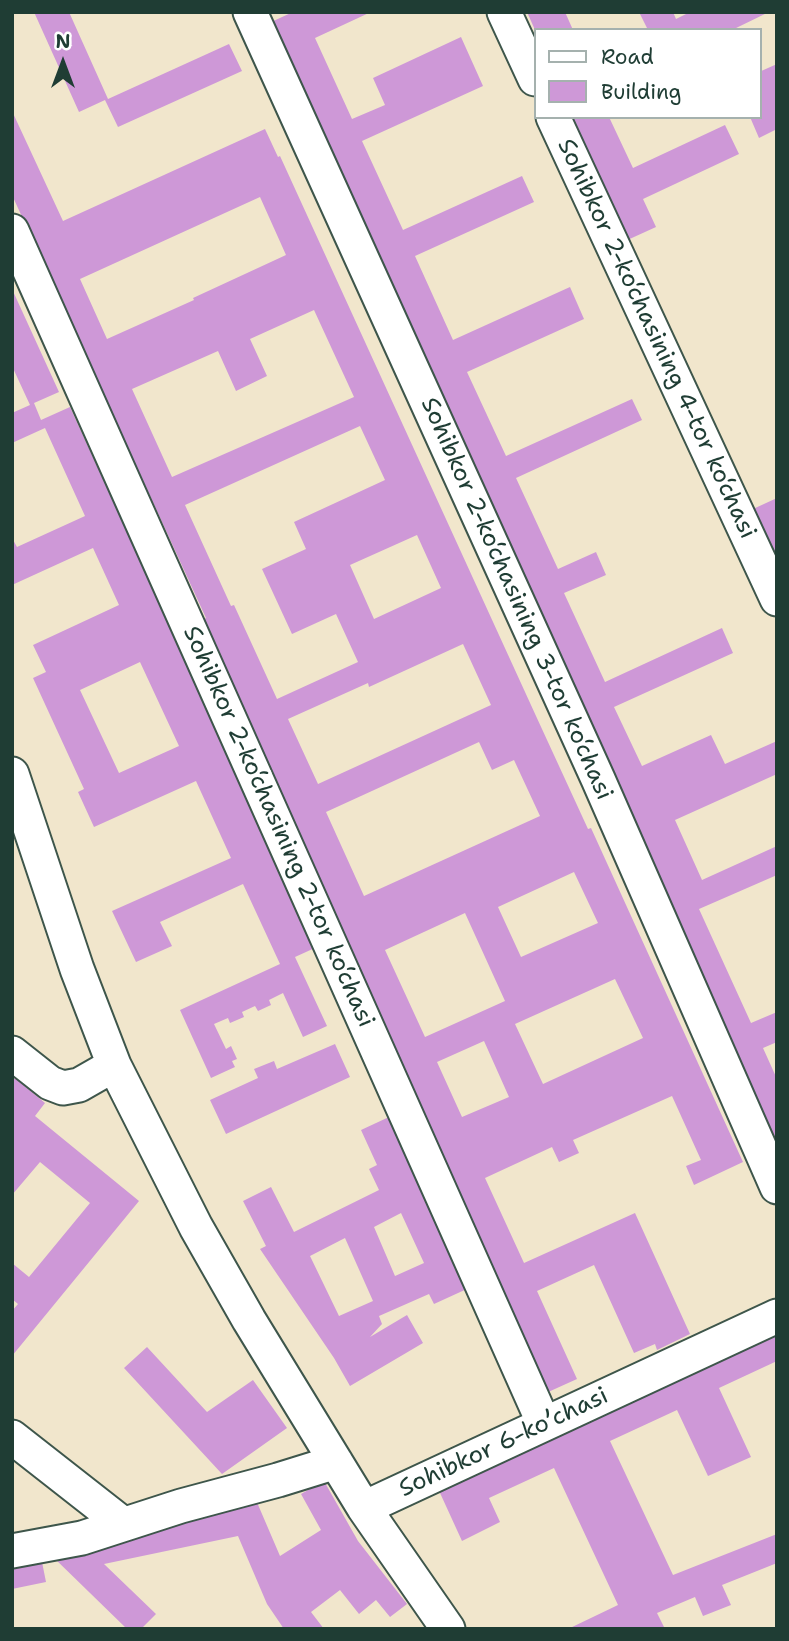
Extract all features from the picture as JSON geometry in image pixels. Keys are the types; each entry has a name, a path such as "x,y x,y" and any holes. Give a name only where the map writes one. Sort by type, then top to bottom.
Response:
{"street":[{"name":"Sohibkor 2-ko‘chasining 3-tor ko‘chasi","path":"250,12 592,767 777,1187"},
{"path":"505,12 534,77"},
{"name":"Sohibkor 2-ko‘chasining 4-tor ko‘chasi","path":"554,119 777,599"},
{"name":"Sohibkor 2-ko‘chasining 2-tor ko‘chasi","path":"12,230 544,1424"},
{"path":"12,774 77,969 114,1065 196,1227 335,1462 448,1629"},
{"path":"12,1053 50,1083 63,1088 79,1085 114,1065"},
{"name":"Sohibkor 6-koʼchasi","path":"364,1508 777,1316"},
{"path":"12,1437 123,1524"},
{"path":"12,1552 82,1538 181,1506 335,1462"}],"building":[{"path":"34,12 69,12 108,99 229,44 242,71 118,127 105,100 79,112"},
{"path":"293,12 371,12 315,38 352,119 385,105 373,78 461,37 483,86 362,141 403,230 522,176 534,202 415,256 453,340 570,287 584,319 467,372 506,456 632,399 642,420 516,478 558,569 596,552 606,575 564,593 605,682 722,628 733,653 614,707 642,766 711,735 725,764 777,741 777,774 675,820 702,880 777,846 777,875 699,909 751,1023 777,1012 777,1042 763,1048 777,1079 777,1151 269,23"},
{"path":"527,12 565,12 572,28 534,28"},
{"path":"639,12 673,12 676,19 690,12 769,12 736,28 647,28"},
{"path":"777,64 777,129 759,138 751,119 761,119 761,71"},
{"path":"12,111 63,221 265,129 278,157 280,156 588,829 591,828 743,1162 694,1185 686,1166 701,1160 672,1096 573,1140 579,1153 559,1162 552,1147 485,1178 524,1263 635,1213 690,1334 657,1350 655,1344 634,1353 594,1265 537,1291 577,1379 546,1393 494,1277 497,1276 198,622 206,618 12,195","holes":["260,197 286,255 107,339 80,279","314,310 354,397 172,477 132,389 218,351 236,391 267,376 250,339","360,426 385,480 294,522 306,549 262,569 292,634 336,614 358,662 277,699 234,605 231,606 185,505","417,535 441,588 374,619 350,565","463,644 491,705 318,784 288,719 368,683 369,687","479,742 492,770 514,760 540,816 364,896 326,812","574,872 598,923 521,957 498,907","465,913 505,1001 425,1037 385,950","615,979 643,1038 543,1084 515,1024","484,1041 509,1097 462,1117 437,1062"]},
{"path":"570,119 610,119 633,168 725,125 739,154 643,199 656,227 623,242"},
{"path":"12,289 59,392 34,403 41,420 70,407 317,947 295,957 327,1026 303,1037 283,993 269,1000 271,1005 258,1011 255,1006 242,1012 244,1017 230,1023 228,1018 214,1024 226,1049 231,1046 237,1059 232,1061 235,1067 211,1078 180,1010 280,964 243,884 160,922 172,946 136,962 112,911 231,858 196,781 94,827 78,792 84,789 33,678 46,672 33,645 119,605 93,548 12,585 12,538 17,547 85,516 45,428 12,443 12,413 30,405 12,366","holes":["140,662 179,746 119,773 80,690"]},
{"path":"777,498 777,559 753,509"},
{"path":"335,1044 350,1077 226,1134 210,1100 258,1078 254,1069 274,1061 277,1069"},
{"path":"15,1078 45,1103 35,1116 139,1201 12,1356 12,1311 18,1304 12,1299 12,1263 29,1277 90,1203 40,1162 12,1195 12,1082"},
{"path":"389,1117 469,1288 434,1304 429,1294 379,1316 382,1324 370,1337 407,1315 423,1343 350,1386 260,1249 266,1246 243,1201 271,1187 294,1232 379,1190 369,1169 377,1165 361,1130","holes":["401,1213 424,1263 395,1276 374,1227","345,1238 373,1301 339,1316 310,1256"]},
{"path":"777,1324 777,1361 719,1388 751,1457 708,1476 677,1410 610,1441 673,1575 777,1534 777,1563 722,1585 731,1605 703,1616 695,1597 657,1613 665,1629 568,1629 618,1605 554,1468 489,1498 500,1522 462,1541 435,1482"},
{"path":"147,1347 207,1412 253,1380 287,1428 222,1474 124,1368"},
{"path":"324,1481 358,1541 407,1604 390,1617 376,1600 359,1614 340,1590 311,1612 324,1629 284,1629 267,1604 238,1536 104,1564 156,1614 141,1629 127,1629 52,1556 50,1550 227,1512 256,1500 280,1556 321,1530 301,1494"},
{"path":"40,1552 46,1582 12,1589 12,1558"}]}
